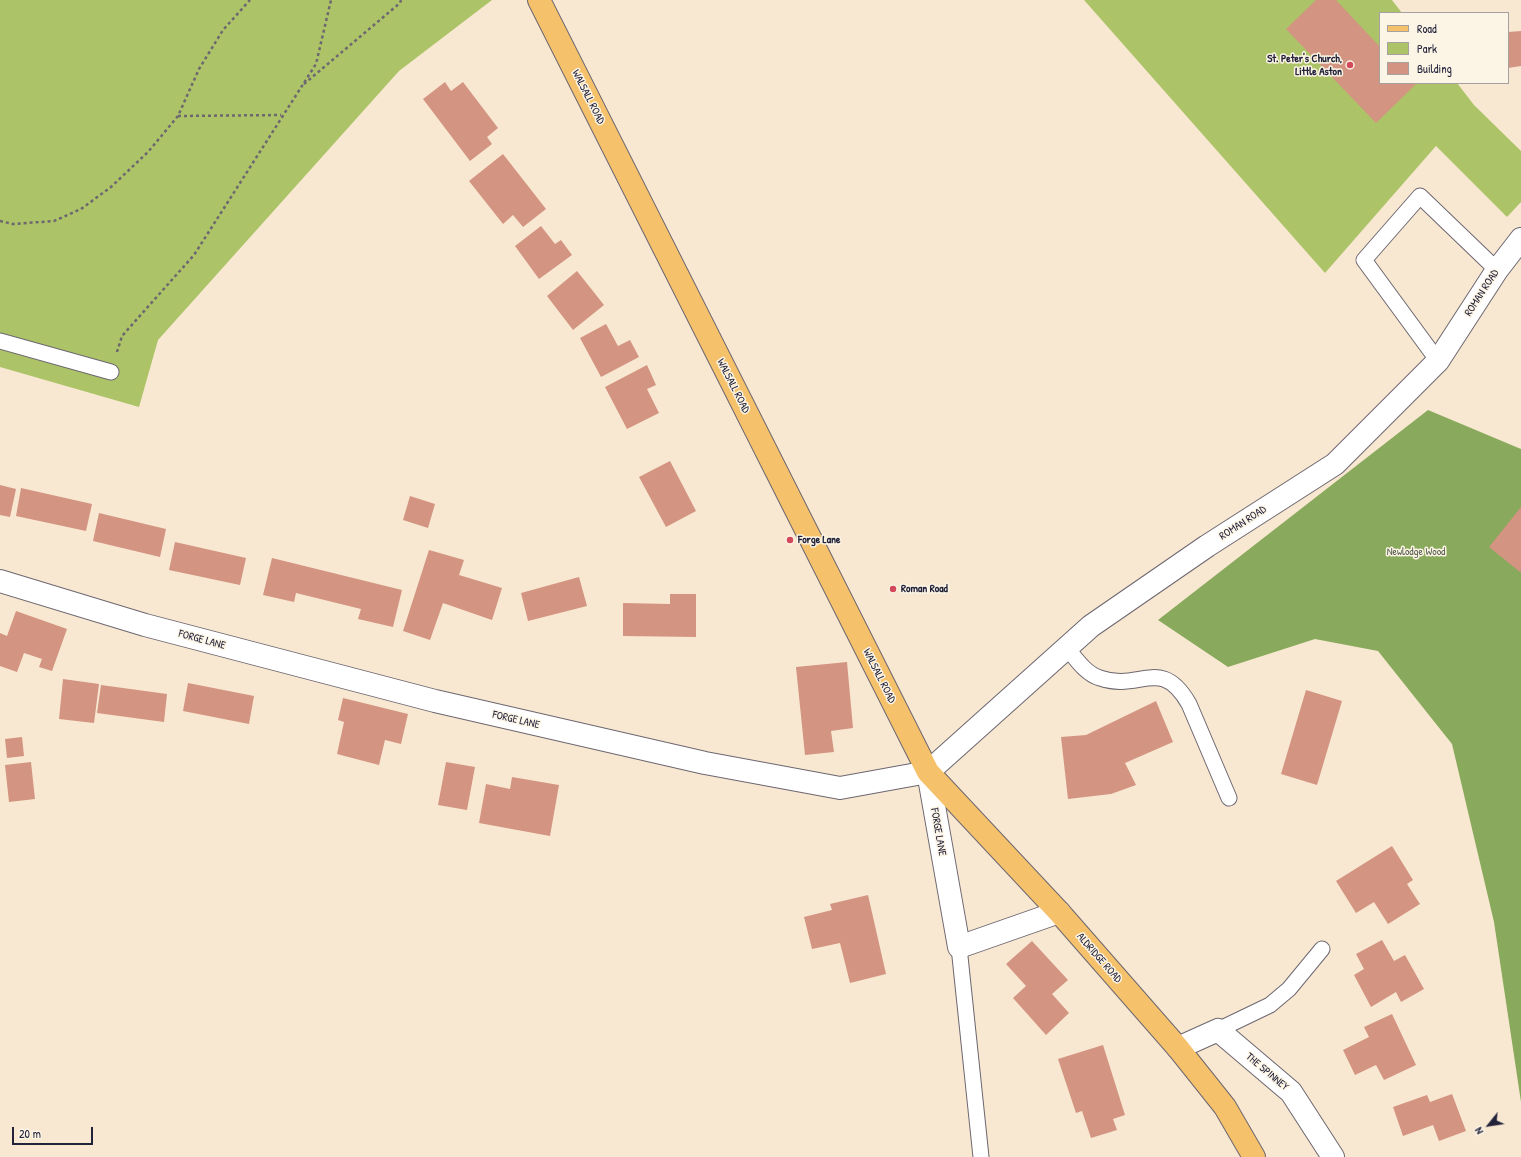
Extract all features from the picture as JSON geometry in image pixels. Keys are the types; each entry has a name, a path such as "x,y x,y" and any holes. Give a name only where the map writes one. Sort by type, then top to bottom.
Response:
{"main road":[{"name":"WALSALL ROAD","path":"539,0 928,772"},
{"name":"ALDRIDGE ROAD","path":"928,772 1059,912 1178,1048 1225,1107 1254,1157"}],"street":[{"name":"ROMAN ROAD","path":"928,772 1091,626 1207,546 1336,464 1438,361 1497,270 1521,238"},
{"name":"FORGE LANE","path":"0,581 145,624 435,701 705,763 840,788 928,772 959,947"},
{"path":"959,947 1059,912"},
{"path":"1178,1048 1218,1030"},
{"name":"THE SPINNEY","path":"1218,1030 1292,1092 1332,1157"}],"lane":[{"path":"1438,361 1364,260 1420,196 1497,270"},
{"path":"0,341 111,372"},
{"path":"1067,648 1083,666 1099,678 1114,682 1159,677 1171,681 1181,689 1189,704 1229,798"},
{"path":"959,947 981,1157"},
{"path":"1218,1030 1270,1005 1289,989 1322,949"}],"path":[{"path":"0,221 13,224 54,221 81,209 111,187 148,152 178,116 198,69 223,30 250,0"},
{"path":"111,372 122,336 194,254 316,64 331,0"},
{"path":"301,87 400,3 401,0"},
{"path":"178,116 282,115"}],"green space":[{"path":"0,0 492,0 399,71 158,340 139,407 0,367"},
{"path":"1084,0 1392,0 1401,12 1379,12 1379,84 1458,84 1474,105 1521,151 1521,202 1507,217 1436,146 1325,273"},
{"name":"Newlodge Wood","path":"1428,410 1521,449 1521,1102 1494,922 1452,744 1378,651 1315,639 1228,667 1158,620"}],"building":[{"name":"St. Peter's Church, Little Aston","path":"1316,0 1336,0 1379,46 1379,84 1416,84 1376,123 1286,29"},
{"path":"1521,31 1521,66 1509,68 1509,32"},
{"path":"445,82 451,91 463,82 498,128 487,137 492,144 470,161 423,99"},
{"path":"503,154 546,209 523,227 513,215 503,224 469,181"},
{"path":"541,226 555,244 561,240 572,255 539,279 515,246"},
{"path":"577,271 604,305 573,330 547,296"},
{"path":"606,324 618,346 630,340 639,357 601,377 580,338"},
{"path":"647,365 656,385 647,389 659,413 627,429 605,387"},
{"path":"670,461 696,511 666,527 639,477"},
{"path":"0,485 16,489 10,517 0,515"},
{"path":"21,488 92,504 86,531 16,516"},
{"path":"410,496 435,504 428,528 403,520"},
{"path":"1521,507 1521,571 1520,572 1489,547"},
{"path":"99,513 166,529 160,557 93,541"},
{"path":"175,542 246,558 240,585 169,570"},
{"path":"429,550 464,560 459,575 502,588 492,620 443,603 430,640 403,631"},
{"path":"272,558 402,590 393,627 358,619 361,609 296,593 294,602 263,595"},
{"path":"579,577 587,606 528,621 521,593"},
{"path":"670,594 696,594 696,637 623,636 623,603 670,604"},
{"path":"16,611 67,629 52,671 39,667 42,659 24,653 17,672 0,666 0,633 7,636"},
{"path":"847,662 853,728 831,731 834,752 805,755 796,667"},
{"path":"63,679 99,684 94,723 59,719"},
{"path":"188,683 254,696 249,724 183,711"},
{"path":"101,685 167,694 164,722 97,713"},
{"path":"1306,690 1342,701 1317,785 1281,774"},
{"path":"343,698 408,714 401,744 385,740 379,765 337,754 344,722 338,720"},
{"path":"1156,701 1173,742 1125,763 1136,785 1111,794 1068,799 1061,737 1086,735"},
{"path":"22,737 24,756 7,758 5,739"},
{"path":"31,762 35,799 9,802 5,765"},
{"path":"446,762 475,767 467,810 438,805"},
{"path":"512,777 559,785 550,836 479,823 486,784 510,789"},
{"path":"1392,846 1413,880 1407,884 1420,904 1388,924 1374,902 1356,913 1336,881"},
{"path":"868,895 886,974 850,983 840,943 812,949 804,917 832,910 830,904"},
{"path":"1382,940 1394,961 1405,955 1424,989 1401,1002 1396,992 1371,1007 1354,975 1364,969 1356,954"},
{"path":"1032,941 1068,980 1052,994 1069,1013 1046,1035 1013,998 1026,986 1006,964"},
{"path":"1392,1014 1416,1065 1384,1080 1376,1065 1355,1075 1343,1050 1369,1037 1364,1027"},
{"path":"1103,1045 1125,1115 1113,1119 1117,1130 1091,1138 1082,1111 1076,1113 1058,1059"},
{"path":"1452,1094 1466,1131 1439,1141 1433,1125 1403,1136 1393,1107 1427,1095 1430,1102"}],"place":[{"name":"St. Peter's Church, Little Aston","path":"1350,65"},
{"name":"Forge Lane","path":"790,540"},
{"name":"Roman Road","path":"893,589"}]}
